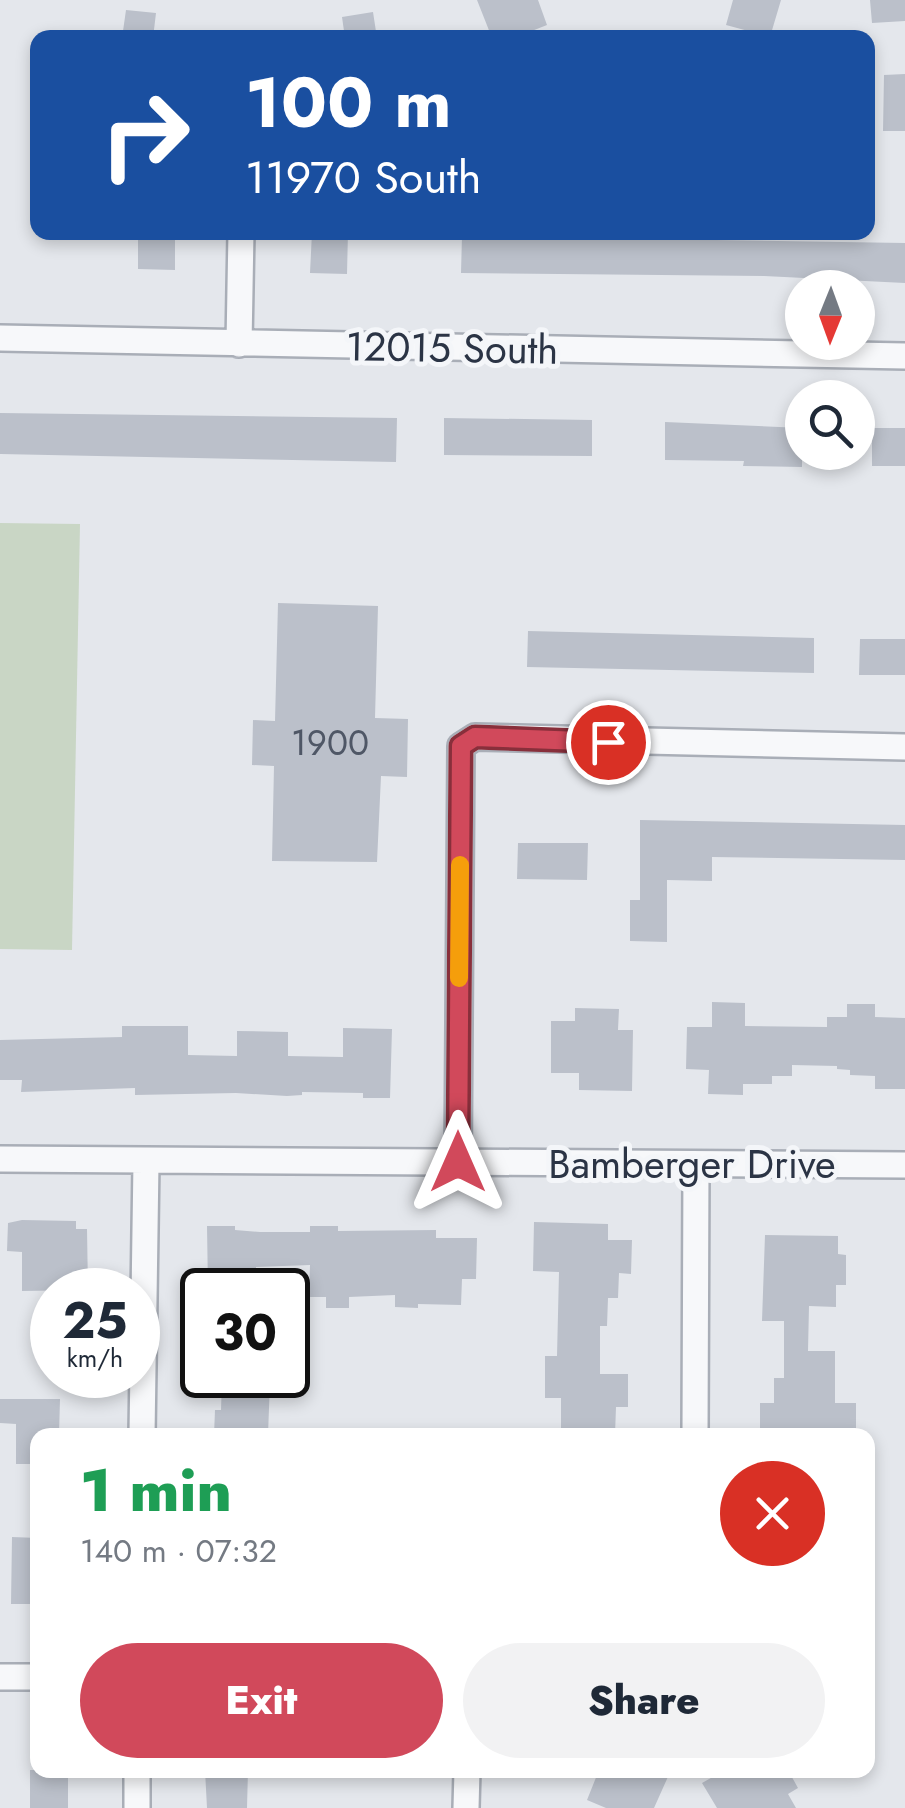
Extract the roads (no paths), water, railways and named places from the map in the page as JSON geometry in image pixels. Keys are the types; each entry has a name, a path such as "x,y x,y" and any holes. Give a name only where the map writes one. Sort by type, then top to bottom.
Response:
{"street":[{"path":"238,344 240,240"},
{"name":"12015 South","path":"0,338 905,356"},
{"path":"458,1162 461,746 475,737 905,746"},
{"name":"Bamberger Drive","path":"0,1158 905,1166"},
{"path":"142,1428 146,1162"},
{"path":"695,1428 696,1164"},
{"path":"0,1677 30,1677"},
{"path":"136,1808 137,1778"},
{"path":"466,1808 467,1778"}]}
